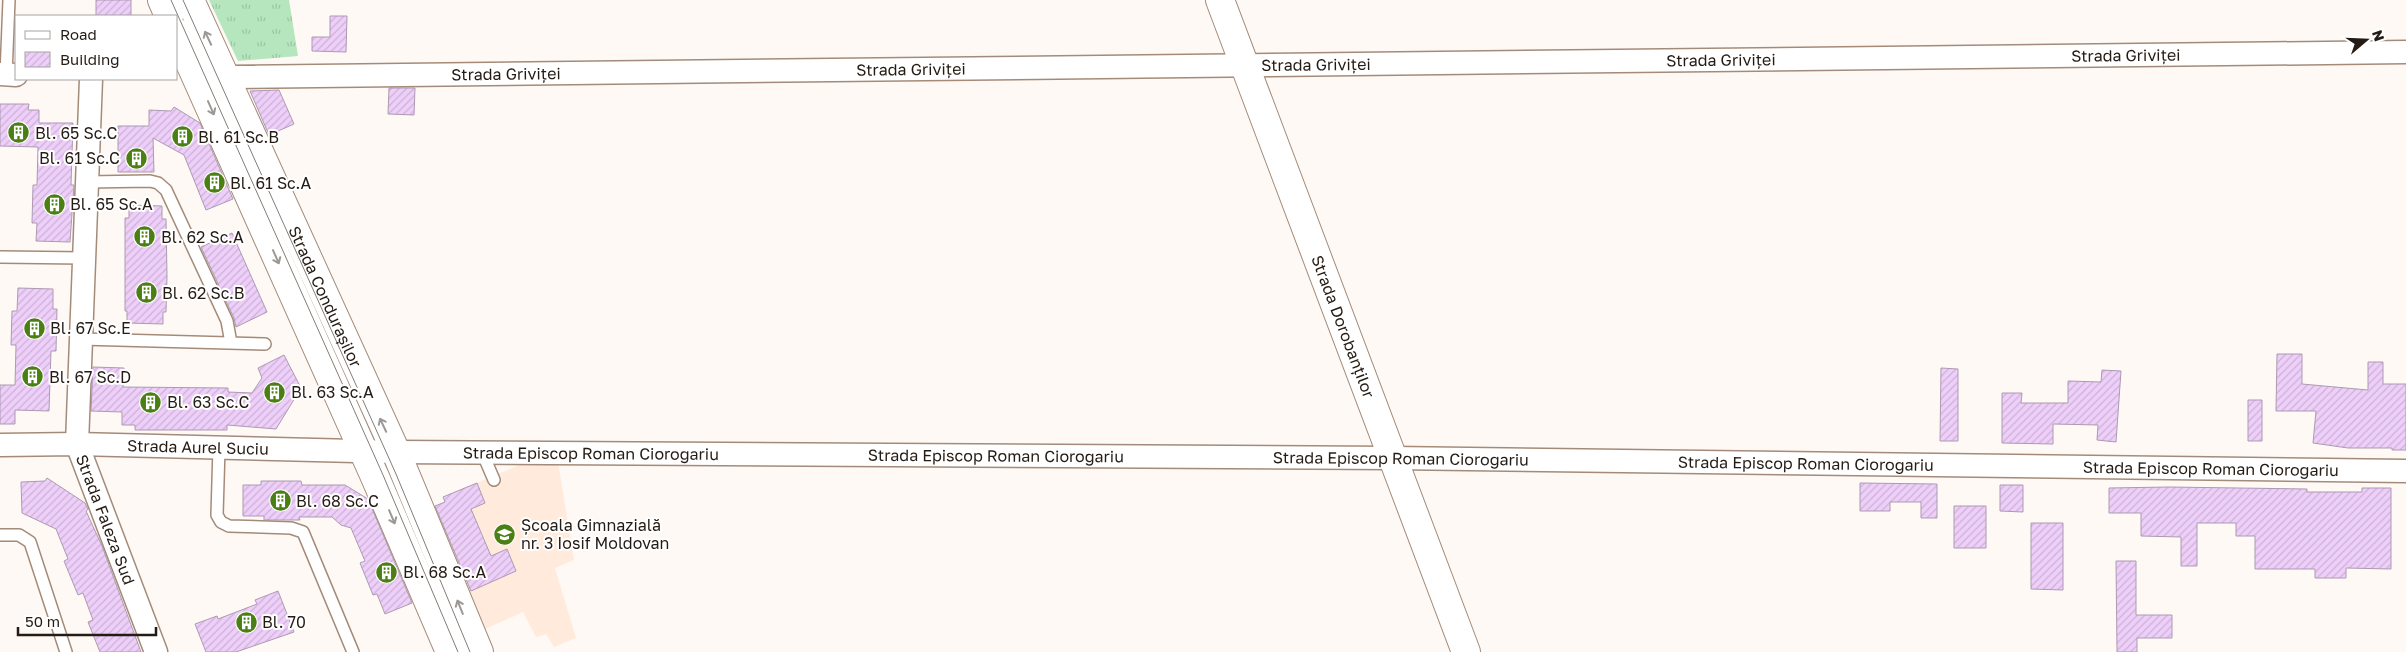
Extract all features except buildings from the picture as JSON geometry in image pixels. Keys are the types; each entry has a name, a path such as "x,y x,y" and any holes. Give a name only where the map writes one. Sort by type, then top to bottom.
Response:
{"main road":[{"path":"162,0 169,15"},
{"name":"Strada Condurașilor","path":"190,0 396,452 479,652"},
{"name":"Strada Dorobanților","path":"1220,0 1466,652"},
{"name":"Strada Condurașilor","path":"178,41 186,76 362,451 450,652"}],"street":[{"name":"Strada Griviței","path":"226,77 2406,52"},
{"path":"77,444 89,80"},
{"name":"Strada Aurel Suciu","path":"0,445 77,444 396,452"},
{"name":"Strada Faleza Sud","path":"77,444 156,652"},
{"name":"Strada Episcop Roman Ciorogariu","path":"396,452 1392,458 2406,471"}],"lane":[{"path":"7,75 9,0"},
{"path":"87,182 150,180 158,183 166,190 226,321 231,343"},
{"path":"0,257 84,258"},
{"path":"81,339 265,344"},
{"path":"219,448 217,515 221,522 229,526 291,528 303,532 353,652"},
{"path":"482,452 494,480"},
{"path":"0,535 19,535 30,542 66,652"}],"shaded area":[{"name":"Școala Gimnazială nr. 3 Iosif Moldovan","path":"558,462 574,560 555,568 576,638 554,647 546,634 536,637 523,612 483,630 430,508 445,502 443,497 524,463"}],"green space":[{"path":"209,0 289,0 298,56 238,61"}],"tram line":[{"path":"171,0 178,15"},
{"path":"183,0 396,474 470,652"},
{"path":"178,16 383,475 458,652"}],"place":[{"name":"Bl. 65 Sc.C","path":"19,133"},
{"name":"Bl. 61 Sc.B","path":"182,137"},
{"name":"Bl. 61 Sc.C","path":"136,158"},
{"name":"Bl. 61 Sc.A","path":"214,183"},
{"name":"Bl. 65 Sc.A","path":"54,204"},
{"name":"Bl. 62 Sc.A","path":"145,237"},
{"name":"Bl. 62 Sc.B","path":"146,293"},
{"name":"Bl. 67 Sc.E","path":"34,328"},
{"name":"Bl. 67 Sc.D","path":"33,377"},
{"name":"Bl. 63 Sc.A","path":"275,392"},
{"name":"Bl. 63 Sc.C","path":"151,402"},
{"name":"Bl. 68 Sc.C","path":"280,501"},
{"name":"Școala Gimnazială nr. 3 Iosif Moldovan","path":"505,534"},
{"name":"Bl. 68 Sc.A","path":"387,572"},
{"name":"Bl. 70","path":"246,622"}]}
